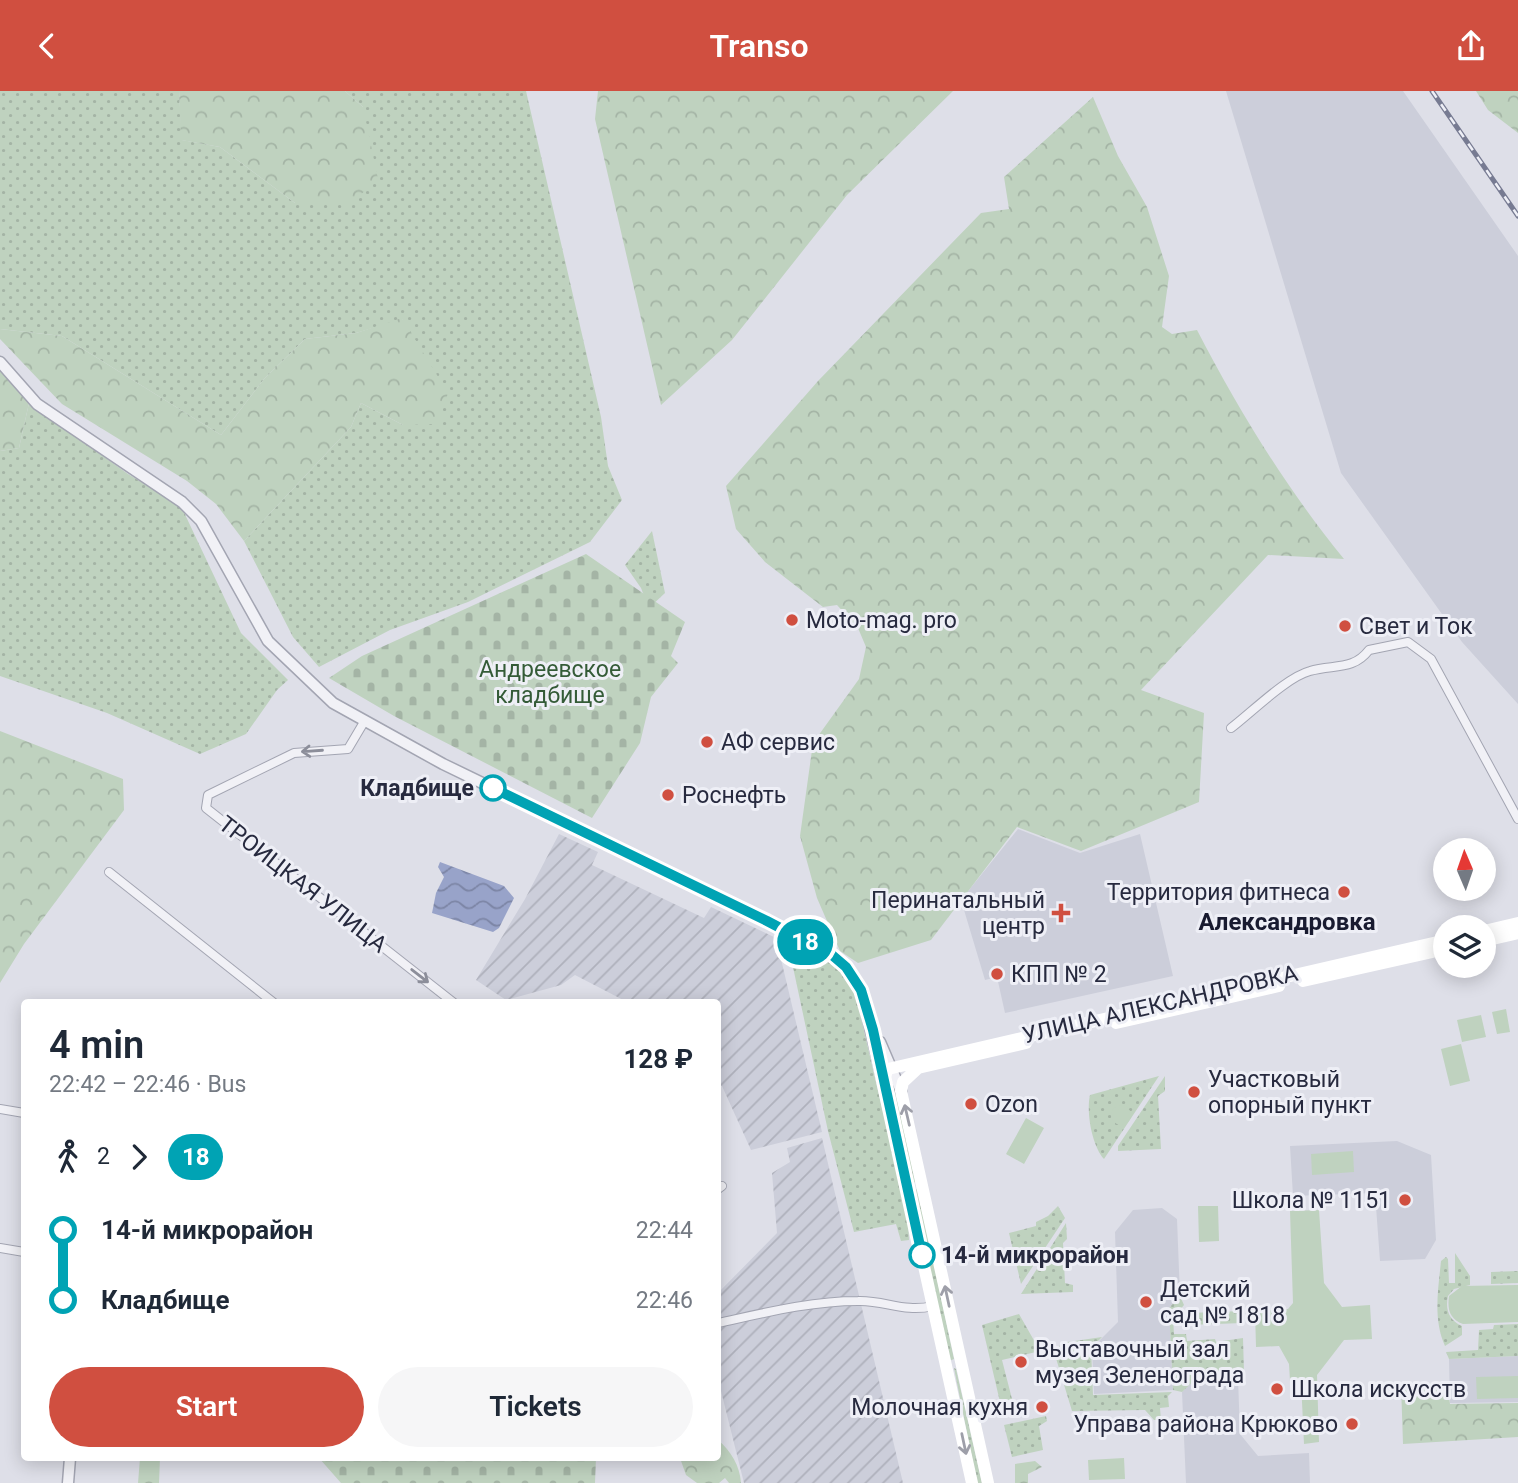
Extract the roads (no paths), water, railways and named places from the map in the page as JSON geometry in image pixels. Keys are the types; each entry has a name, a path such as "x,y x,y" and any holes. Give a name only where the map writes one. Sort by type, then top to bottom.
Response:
{"main road":[{"path":"1496,928 1518,923"},
{"path":"1496,938 1518,933"},
{"name":"УЛИЦА АЛЕКСАНДРОВКА","path":"888,1072 1433,943"},
{"name":"УЛИЦА АЛЕКСАНДРОВКА","path":"916,1065 1433,952"},
{"path":"916,1065 901,1091 988,1483"},
{"path":"888,1072 933,1306 972,1483"}],"street":[{"path":"0,362 37,404 182,502 201,521 268,641 334,703 363,722 832,955 856,979 888,1072 901,1091"},
{"path":"1231,728 1309,671 1344,667 1361,661 1369,650 1408,642 1431,659 1518,818"},
{"name":"ТРОИЦКАЯ УЛИЦА","path":"363,722 348,749 294,753 208,795 206,809 449,999"},
{"path":"109,872 269,999"},
{"path":"873,1030 884,1050 888,1072"},
{"path":"884,1050 900,1061 916,1065"},
{"path":"0,1109 21,1112"},
{"path":"0,1248 21,1252"},
{"path":"721,1322 789,1308 858,1300 894,1308 919,1309 933,1306"},
{"path":"947,1368 956,1363 962,1365"},
{"path":"68,1483 70,1461"}],"water":[{"path":"440,862 504,886 514,898 499,928 493,932 432,913 436,893 444,877 438,867"}],"railway":[{"path":"1432,91 1518,216"}],"place":[{"name":"Moto-mag. pro","path":"792,620"},
{"name":"Свет и Ток","path":"1345,626"},
{"name":"АФ сервис","path":"707,742"},
{"name":"Кладбище","path":"493,788"},
{"name":"Роснефть","path":"668,795"},
{"name":"Территория фитнеса","path":"1344,892"},
{"name":"Перинатальный центр","path":"1061,913"},
{"name":"КПП № 2","path":"997,974"},
{"name":"Участковый опорный пункт","path":"1194,1092"},
{"name":"Ozon","path":"971,1104"},
{"name":"Школа № 1151","path":"1405,1200"},
{"name":"14-й микрорайон","path":"922,1255"},
{"name":"Детский сад № 1818","path":"1146,1302"},
{"name":"Выставочный зал музея Зеленограда","path":"1021,1362"},
{"name":"Школа искусств","path":"1277,1389"},
{"name":"Молочная кухня","path":"1042,1407"},
{"name":"Управа района Крюково","path":"1352,1424"}],"district":[{"name":"Александровка","path":"1287,922"}],"park label":[{"name":"Андреевское кладбище","path":"550,682"}]}
